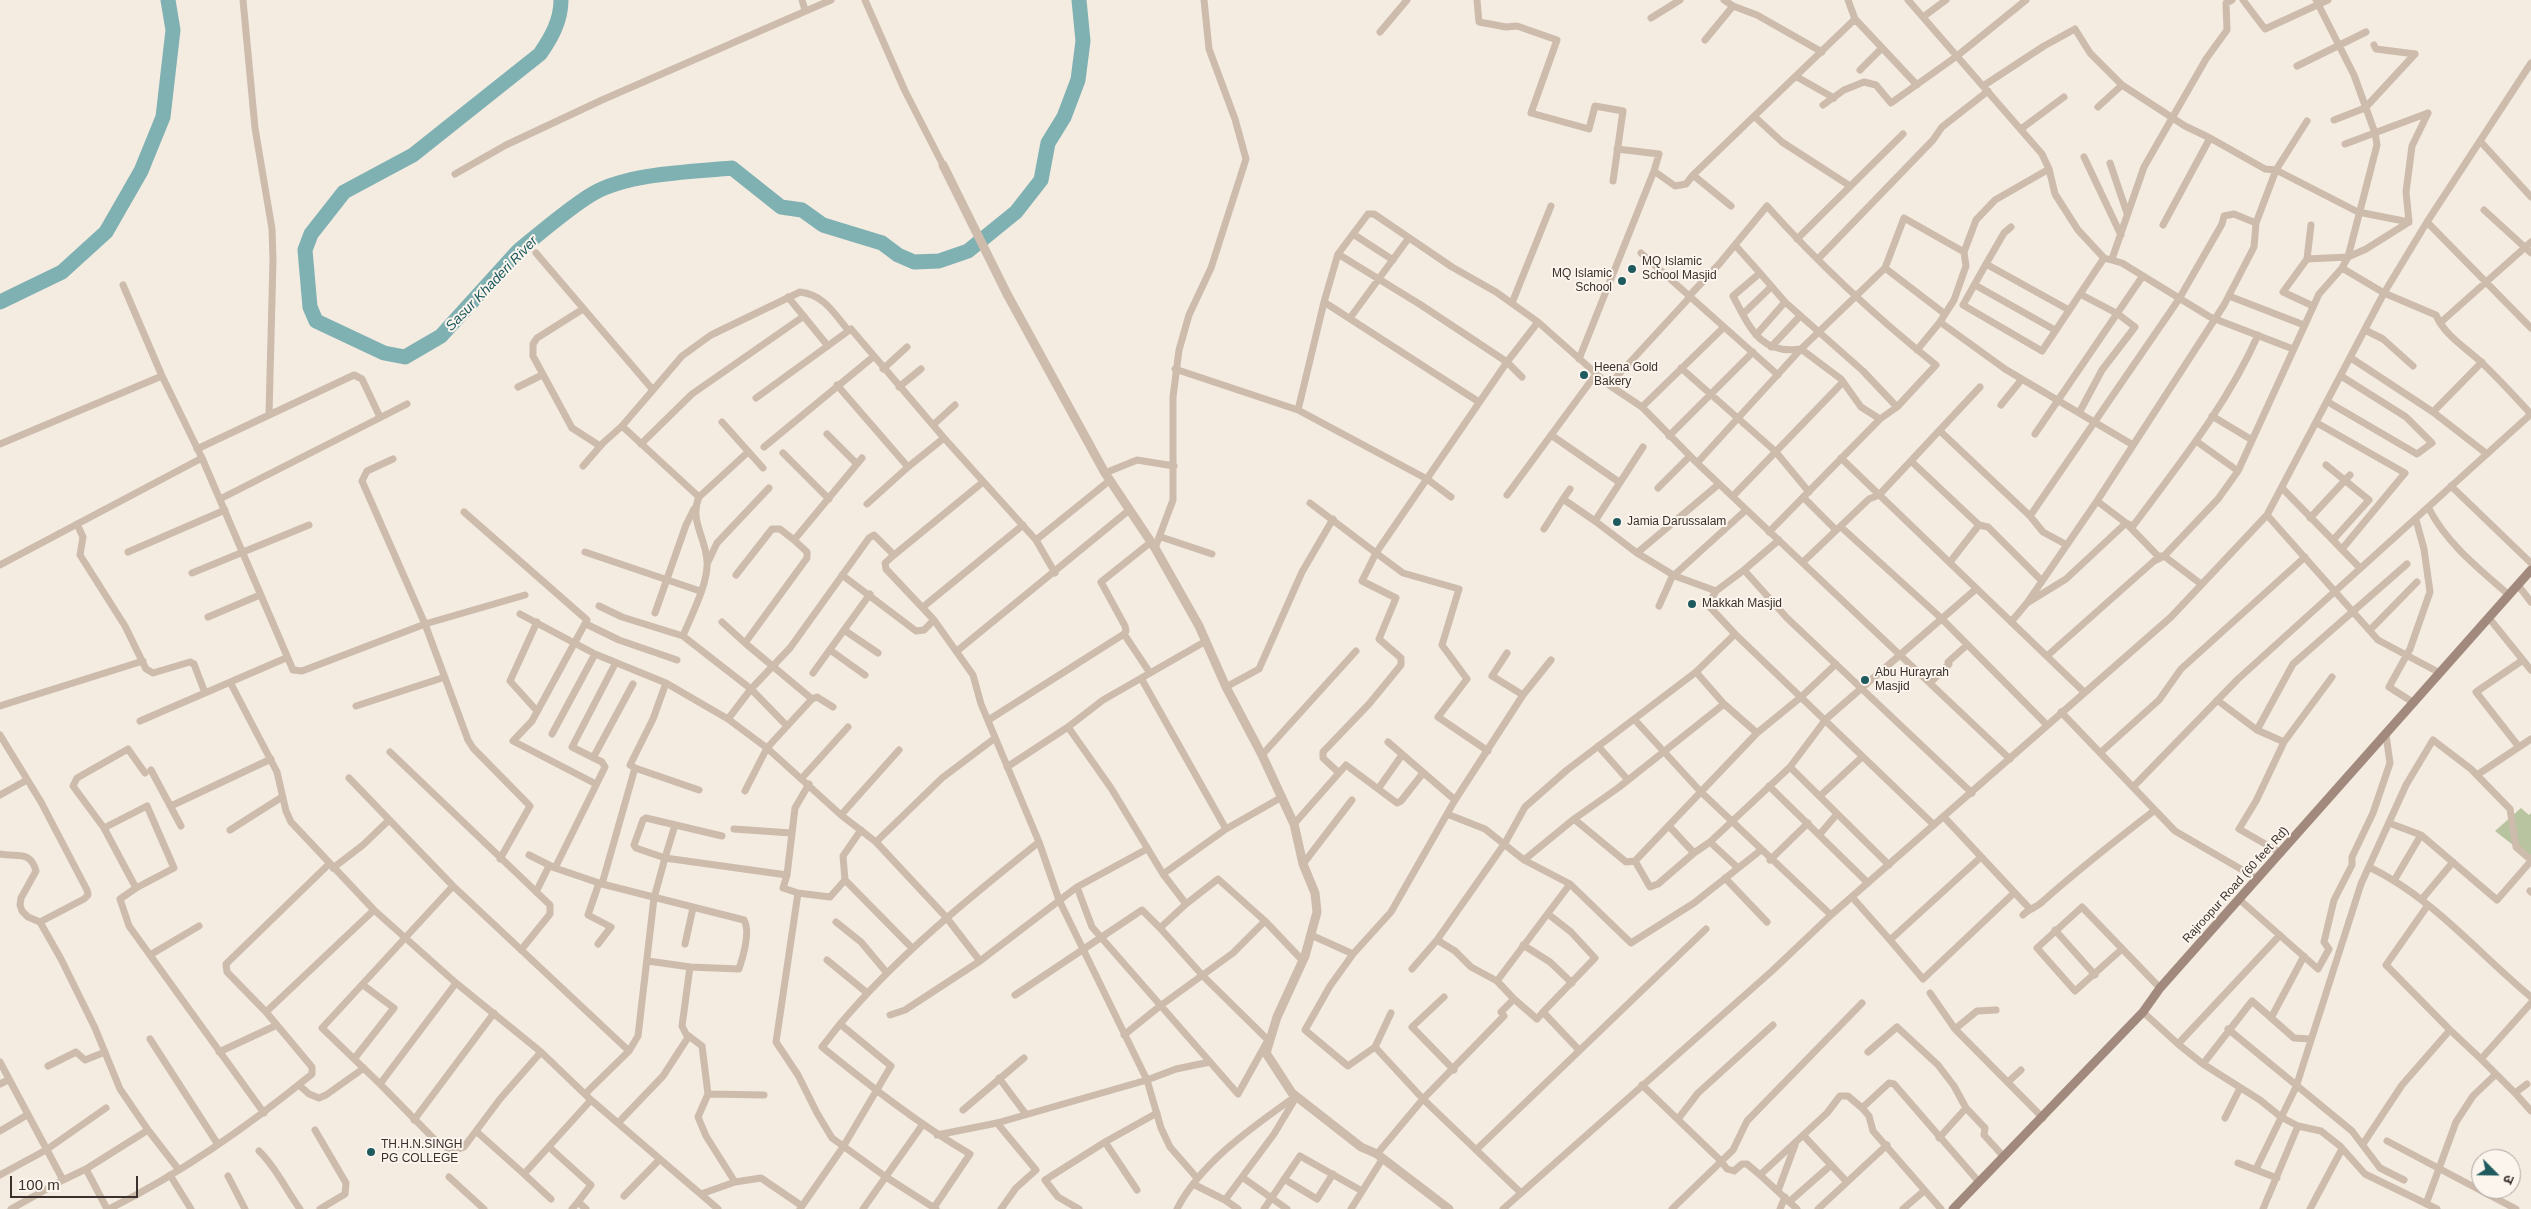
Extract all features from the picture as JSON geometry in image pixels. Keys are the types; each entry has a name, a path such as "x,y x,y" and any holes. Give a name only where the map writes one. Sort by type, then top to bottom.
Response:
{"main road":[{"name":"Rajroopur Road (60 feet Rd)","path":"1953,1209 2143,1012 2160,988 2531,570"}],"street":[{"path":"243,0 255,128 272,229 273,260 269,414"},
{"path":"802,0 805,10"},
{"path":"455,174 506,145 602,100 831,0"},
{"path":"866,0 905,91 1006,294 1107,477 1128,511 1153,545 1206,641 1226,687 1262,755 1294,824 1303,864 1315,893 1317,912 1302,960 1268,1040 1238,1094 1092,927 1077,887"},
{"path":"990,720 1124,634 1126,631 1125,626 1101,582 1153,545 1161,537 1173,500 1175,369 1189,315 1211,268 1246,159 1209,49 1204,0"},
{"path":"1380,32 1407,0"},
{"path":"1477,0 1479,22 1506,27 1517,26 1557,40 1531,113 1589,128 1595,106 1623,111 1613,181"},
{"path":"1651,18 1680,0"},
{"path":"1724,0 1733,6 1757,15 1822,52"},
{"path":"1848,0 1855,19 1917,85"},
{"path":"1908,0 2042,154 2049,170 2054,194 2078,230 2108,258 2215,319 2292,350"},
{"path":"1923,17 1946,0"},
{"path":"1824,105 1864,82 1876,85 1891,103 1957,56 2026,0"},
{"path":"2010,227 2004,233 1963,305 2042,351 2080,294 2108,258 2121,235 2144,167 2206,59 2228,30 2226,3 2232,0"},
{"path":"2243,0 2265,29 2317,2 2328,0"},
{"path":"2047,656 2154,561 2164,556 2218,499 2238,470 2313,306 2320,294 2342,268 2348,257 2358,212 2377,145 2375,133 2340,45 2317,2"},
{"path":"1705,40 1733,6"},
{"path":"1654,171 1676,186 1686,184 1693,175 1797,77 1855,19"},
{"path":"1818,259 1933,140 1942,127 1985,88 2044,46 2075,30 2090,53 2122,85 2171,118 2265,168 2276,170 2358,212 2409,222"},
{"path":"2297,66 2366,32"},
{"path":"2334,120 2365,108 2415,54 2376,48 2374,45"},
{"path":"1860,70 1882,48"},
{"path":"1504,1209 1520,1192 1772,971 1831,915 2170,617 2267,515 2384,293 2427,222 2531,63"},
{"path":"1797,77 1834,98"},
{"path":"2098,107 2122,85"},
{"path":"2021,129 2064,97"},
{"path":"2345,144 2428,113 2412,146 2406,192 2409,222"},
{"path":"1755,117 1782,142 1850,186"},
{"path":"2011,622 2027,603 2097,501 2215,319 2254,247 2256,223 2276,170 2306,121"},
{"path":"1797,239 1903,134"},
{"path":"2163,225 2210,138"},
{"path":"2480,141 2531,197"},
{"path":"1579,359 1654,171 1659,154 1617,149"},
{"path":"2084,157 2121,235"},
{"path":"2110,163 2128,214"},
{"path":"1917,350 1940,322 1954,300 1966,266 1964,252 1976,220 1996,200 2049,170"},
{"path":"1693,175 1731,206"},
{"path":"1512,303 1551,206"},
{"path":"1609,384 1690,298 1692,293 1767,206 1818,259 1917,350 1936,365 1897,407 1880,419 1769,532"},
{"path":"2484,210 2528,244 2531,253"},
{"path":"1298,410 1324,302 1338,254 1368,214 1371,214 1512,303 1538,322 1596,374 1642,406 1697,463 1931,682 2010,759"},
{"path":"2030,516 2179,299 2222,224 2224,216 2234,214 2256,223"},
{"path":"1697,463 1801,349 1819,334 1885,268 1904,218 1964,252"},
{"path":"2307,259 2348,257 2366,249 2409,222"},
{"path":"2427,222 2531,328"},
{"path":"2312,225 2307,259 2283,292 2313,306"},
{"path":"1353,234 1393,260"},
{"path":"1350,318 1408,238"},
{"path":"2440,323 2528,244"},
{"path":"1735,245 1785,302 1863,371 1897,407"},
{"path":"536,253 653,390"},
{"path":"1641,253 1778,375"},
{"path":"1338,254 1422,305 1507,362 1522,377"},
{"path":"1986,264 2069,310"},
{"path":"1885,268 1945,314"},
{"path":"2134,786 2216,700 2531,414 2482,362 2458,344 2440,323 2436,315 2384,293 2342,268"},
{"path":"1760,273 1733,296 1756,335 1771,347 1788,351 1801,349 1843,382 1861,407 1880,419"},
{"path":"2034,434 2142,277"},
{"path":"123,285 162,376 202,458 286,658 293,670 302,670 425,624 525,596"},
{"path":"1974,285 2055,330"},
{"path":"1742,314 1772,287"},
{"path":"584,466 600,446 622,426 682,356 711,334 800,292 813,293 822,299 848,330 855,333 873,357 1036,540 1055,573"},
{"path":"2079,413 2102,370 2135,327 2118,314 2080,294"},
{"path":"2228,296 2304,325"},
{"path":"788,297 828,346"},
{"path":"1324,302 1479,402"},
{"path":"1756,335 1785,302"},
{"path":"584,308 537,338 533,344 533,356 572,428 600,446"},
{"path":"640,444 692,394 804,316"},
{"path":"1771,347 1800,316"},
{"path":"1338,772 1323,758 1323,752 1370,704 1401,665 1401,658 1378,639 1396,598 1362,581 1376,553 1507,362 1538,322"},
{"path":"1940,322 2005,370 2057,401 2096,421 2133,445"},
{"path":"1642,406 1723,328"},
{"path":"756,398 848,330"},
{"path":"2365,330 2383,340 2413,366"},
{"path":"2126,523 2133,526 2196,441 2245,364 2258,335"},
{"path":"883,368 907,347"},
{"path":"1669,436 1752,352"},
{"path":"764,447 873,357"},
{"path":"2351,358 2433,412 2487,454"},
{"path":"2433,412 2482,362"},
{"path":"1682,368 1738,420 1775,451 1806,495 1839,529 1941,618 2047,724"},
{"path":"900,387 921,369"},
{"path":"1175,369 1298,410 1427,480 1451,497"},
{"path":"1507,495 1596,374"},
{"path":"197,449 354,375 362,379 380,417"},
{"path":"518,387 542,375"},
{"path":"0,444 162,376"},
{"path":"2328,402 2417,454 2432,443 2406,417 2341,376"},
{"path":"2000,406 2022,379"},
{"path":"1733,496 1843,382"},
{"path":"837,385 908,467"},
{"path":"1803,562 1869,499 1879,495 1912,462 1980,387"},
{"path":"220,499 406,404"},
{"path":"933,425 955,405"},
{"path":"2212,416 2252,440"},
{"path":"722,422 763,468"},
{"path":"2317,423 2406,473 2342,549"},
{"path":"622,426 699,497"},
{"path":"1940,431 2030,516 2043,532 2067,545"},
{"path":"794,540 860,461 827,434"},
{"path":"1552,435 1619,482"},
{"path":"867,504 944,438"},
{"path":"2196,441 2238,470"},
{"path":"1595,521 1643,447"},
{"path":"655,613 699,497 748,452"},
{"path":"783,453 829,499"},
{"path":"1658,488 1690,456"},
{"path":"0,565 202,458"},
{"path":"1841,458 2084,692"},
{"path":"393,459 367,471 362,476 362,481 425,624 473,748 530,806 500,859"},
{"path":"1036,540 1107,477 1137,460 1174,466"},
{"path":"1912,462 1979,525 1988,527 2042,580"},
{"path":"2326,465 2348,478 2369,500 2333,540"},
{"path":"2310,518 2348,478"},
{"path":"983,482 894,555 886,563 886,569 934,620 973,675 981,704 990,720 1007,767 1039,842 1059,900 1124,1035 1148,1080 1157,1113 1170,1147 1195,1181 1238,1209"},
{"path":"1637,553 1719,484"},
{"path":"2451,486 2531,563"},
{"path":"683,636 700,591 707,563 717,543 769,488"},
{"path":"2282,488 2360,568"},
{"path":"1544,528 1570,489"},
{"path":"1563,498 1637,553 1675,576 1716,591"},
{"path":"2097,501 2126,523 2158,556 2164,556 2201,584"},
{"path":"1310,502 1403,573 1459,589 1442,645 1467,680 1438,717 1488,751"},
{"path":"2428,507 2438,527 2454,546 2509,595"},
{"path":"694,509 707,563"},
{"path":"128,552 224,510"},
{"path":"1659,606 1672,577 1746,510"},
{"path":"957,651 1055,573 1128,511"},
{"path":"464,512 586,618 586,624 532,721 513,739 514,743 596,784"},
{"path":"2267,515 2378,640 2440,673"},
{"path":"1226,687 1259,669 1302,572 1333,519"},
{"path":"2414,702 2389,687 2406,655 2430,592 2424,549 2416,520"},
{"path":"2027,603 2066,578 2126,523"},
{"path":"77,524 83,538 80,555 125,626 146,669 153,673 190,662 194,664 205,693"},
{"path":"192,573 309,524"},
{"path":"923,607 1023,525"},
{"path":"1950,562 1979,525"},
{"path":"736,575 772,529 780,529 807,552 807,558 745,643"},
{"path":"728,719 751,689 790,648 842,575 874,535 894,555"},
{"path":"1161,537 1212,554"},
{"path":"1779,540 1716,591 1708,604 1736,634 1934,825"},
{"path":"585,552 700,591"},
{"path":"2100,753 2158,700 2181,669 2247,606 2305,557"},
{"path":"2257,730 2293,664 2407,564"},
{"path":"1744,570 1788,618 1972,793"},
{"path":"842,575 916,630 924,630 934,620"},
{"path":"2370,630 2418,582"},
{"path":"2518,585 2531,602"},
{"path":"1635,861 1650,887 1658,884 1710,842 1790,768 1826,719 1860,687 1976,589"},
{"path":"813,674 870,594"},
{"path":"208,617 260,595"},
{"path":"599,606 622,617 683,636 751,689 787,726"},
{"path":"520,614 615,664 666,683 728,719 767,748 809,784 841,815 876,842 946,917 980,961"},
{"path":"2489,618 2531,670"},
{"path":"537,622 510,681 537,711"},
{"path":"722,622 812,699"},
{"path":"586,624 619,640 676,660"},
{"path":"844,630 878,653"},
{"path":"1124,634 1150,673"},
{"path":"1412,969 1437,940 1505,843 1525,808 1598,746 1696,672 1736,634"},
{"path":"1007,767 1068,727 1103,700 1206,641"},
{"path":"1931,682 1966,645"},
{"path":"830,650 865,675"},
{"path":"1262,755 1356,651"},
{"path":"1507,653 1492,676 1523,695"},
{"path":"552,734 595,654"},
{"path":"140,721 286,658"},
{"path":"1391,1013 1375,1047 1348,1066 1305,1030 1330,986 1353,954 1391,912 1447,814 1523,695 1551,660"},
{"path":"2518,747 2476,692 2522,660"},
{"path":"0,706 143,661"},
{"path":"554,868 605,765 574,749 572,744 615,664"},
{"path":"1574,819 1626,862 1635,861 1757,733 1801,697 1836,664"},
{"path":"1696,672 1724,704 1757,733"},
{"path":"356,706 445,677"},
{"path":"2281,853 2239,829 2256,801 2284,742 2332,677"},
{"path":"1141,678 1226,829"},
{"path":"230,682 271,759 291,822 331,866 374,910 406,939 456,983 541,1052 588,1097 718,1209"},
{"path":"666,683 653,719 630,765 699,790"},
{"path":"593,758 633,684"},
{"path":"745,791 767,748 812,699 817,697 833,707"},
{"path":"2216,700 2257,730 2284,742"},
{"path":"1524,860 1574,819 1628,780 1724,704"},
{"path":"2061,712 2134,786 2175,831 2258,879"},
{"path":"1634,719 1700,792 1732,820 1770,860 1831,915"},
{"path":"802,778 848,727"},
{"path":"1068,727 1111,788 1163,874 1186,904"},
{"path":"2240,900 2318,969 2329,949 2324,942 2334,900 2352,865 2352,857 2373,813 2390,762 2386,734"},
{"path":"0,735 2,744 27,780 88,895 84,899 40,922"},
{"path":"876,842 942,778 996,738"},
{"path":"2477,775 2531,738"},
{"path":"2256,1169 2296,1087 2361,884 2406,785 2433,740 2477,775 2510,809 2516,847 2531,861 2497,900 2421,835 2389,823"},
{"path":"1388,742 1456,800"},
{"path":"1598,746 1628,780"},
{"path":"136,888 104,828 74,786 77,778 128,748 148,772 171,806 181,826"},
{"path":"841,815 899,750"},
{"path":"390,752 550,905 551,911 521,950"},
{"path":"1378,789 1402,755"},
{"path":"1820,796 1862,757"},
{"path":"171,806 271,759"},
{"path":"1294,824 1346,765 1397,803 1401,801 1423,773"},
{"path":"598,944 611,927 588,914 600,884 635,768"},
{"path":"1790,768 1889,865"},
{"path":"349,778 453,886 629,1051"},
{"path":"0,795 27,780"},
{"path":"809,784 795,808 787,875 783,888 798,893 830,897 845,880"},
{"path":"1769,786 1868,883"},
{"path":"1163,874 1226,829 1282,796"},
{"path":"230,830 282,797"},
{"path":"1303,864 1352,800"},
{"path":"104,828 147,806 174,868 136,888 120,899 129,926 264,1113"},
{"path":"2023,914 2029,908 2039,904 2062,882 2155,810"},
{"path":"1447,814 1485,829 1524,860 1570,884 1631,943 1694,903 1761,850"},
{"path":"1820,834 1838,814"},
{"path":"1944,817 2029,908"},
{"path":"722,836 646,818 643,820 634,845 638,849 665,858 787,875"},
{"path":"86,1169 108,1209 179,1170 264,1113 313,1071 266,1012 227,972 226,964 331,866 363,845 390,820"},
{"path":"1770,860 1808,824"},
{"path":"524,1174 629,1051 638,1036 654,898 675,825"},
{"path":"1669,826 1694,853"},
{"path":"734,829 791,832"},
{"path":"861,830 843,856 845,880 912,948"},
{"path":"2395,879 2421,835"},
{"path":"798,893 776,1042 798,1075 832,1138 843,1148 935,1209 970,1154 937,1135 877,1092 822,1047 866,992 912,948 946,917 1039,842"},
{"path":"1710,842 1738,868"},
{"path":"890,1015 905,1010 980,961 1077,887 1147,849"},
{"path":"0,854 26,856 34,862 36,871 34,878 21,898 20,905 28,917 40,922 61,959 105,1052 120,1089 148,1130 179,1170"},
{"path":"529,856 554,868"},
{"path":"1890,940 1981,857"},
{"path":"2422,899 2453,862"},
{"path":"536,892 549,866 600,884 693,908 741,918 746,926 739,970 690,967 648,961"},
{"path":"2369,867 2395,879 2422,899 2531,997"},
{"path":"1725,878 1767,922"},
{"path":"1160,928 1186,904 1218,879 1265,921 1302,960"},
{"path":"1497,981 1570,884"},
{"path":"453,886 363,985 322,1026 438,1143 453,1151 464,1147 500,1099 541,1052"},
{"path":"1852,897 1923,979 2014,892"},
{"path":"2428,905 2386,965 2531,1111"},
{"path":"2122,949 2075,991 2037,948 2082,907 2160,988"},
{"path":"685,944 693,908"},
{"path":"266,1012 374,910"},
{"path":"1015,995 1142,910 1203,976 1268,1040"},
{"path":"1437,940 1455,951 1471,967 1497,981 1514,999 1538,1019 1596,958 1571,932 1548,914"},
{"path":"1124,1035 1160,1006 1233,953 1265,921"},
{"path":"836,922 861,942 887,973"},
{"path":"150,955 199,926"},
{"path":"1476,1150 1706,929"},
{"path":"2055,930 2095,975"},
{"path":"1311,935 1353,954"},
{"path":"2178,1044 2280,935"},
{"path":"1523,945 1550,962 1572,983"},
{"path":"2271,1018 2304,956"},
{"path":"827,960 866,992"},
{"path":"690,967 682,1026 683,1031 702,1046 708,1094 698,1116 706,1136 734,1182"},
{"path":"380,1084 456,983"},
{"path":"354,1059 394,1008 363,985"},
{"path":"1930,992 1956,1029 2042,1118"},
{"path":"1444,997 1412,1027 1454,1070"},
{"path":"1351,1209 1380,1156 1423,1099 1454,1070 1504,1016 1502,1012 1514,999"},
{"path":"2203,1064 2252,1002 2294,1038 2311,1039"},
{"path":"1672,1209 1732,1150 1747,1121 1862,1003"},
{"path":"2481,1060 2531,1004"},
{"path":"1956,1029 1977,1011 1996,1010"},
{"path":"1543,1012 1579,1050"},
{"path":"2143,1012 2203,1064 2281,1118 2298,1126 2321,1131 2342,1149 2364,1174 2437,1209"},
{"path":"414,1120 494,1013"},
{"path":"701,1194 734,1182 761,1178 801,1208 843,1148 891,1066 840,1024"},
{"path":"219,1052 276,1025"},
{"path":"1678,1119 1698,1093 1772,1025"},
{"path":"1868,1052 1897,1027 1938,1065 1954,1086 1966,1108 1984,1128 1984,1135 2004,1157"},
{"path":"2228,1030 2329,1112 2363,1144 2380,1168 2404,1180"},
{"path":"2363,1144 2402,1085 2450,1030"},
{"path":"618,1123 663,1076 689,1036"},
{"path":"150,1039 217,1143"},
{"path":"1268,1040 1266,1054 1296,1096 1362,1147 1380,1156 1449,1209"},
{"path":"1375,1047 1423,1099 1520,1192"},
{"path":"48,1066 76,1052 85,1060 105,1052"},
{"path":"963,1110 1024,1058"},
{"path":"0,1062 63,1180"},
{"path":"937,1135 996,1123 1024,1113 1148,1080 1176,1069 1210,1062"},
{"path":"299,1084 309,1094 319,1098 364,1068"},
{"path":"2008,1082 2020,1070"},
{"path":"2426,1204 2456,1122 2473,1096 2496,1074"},
{"path":"999,1078 1024,1113"},
{"path":"0,1084 8,1080"},
{"path":"1862,1108 1889,1083 1893,1082 1939,1138 1979,1182"},
{"path":"2515,1093 2530,1083"},
{"path":"1642,1085 1722,1161 1727,1169 1734,1171 1742,1164 1747,1164 1797,1209"},
{"path":"2225,1118 2240,1088"},
{"path":"708,1094 764,1095"},
{"path":"1760,1174 1796,1142 1844,1094 1869,1116 1873,1131 1941,1209"},
{"path":"1225,1200 1274,1134 1296,1096"},
{"path":"1177,1209 1195,1181 1264,1118 1296,1096"},
{"path":"0,1175 46,1150 106,1108"},
{"path":"1939,1138 1966,1108"},
{"path":"1079,1209 1058,1197 1045,1180 1105,1142 1157,1113"},
{"path":"0,1131 27,1115"},
{"path":"996,1123 1036,1170 1016,1188 1001,1209"},
{"path":"863,1209 923,1124"},
{"path":"2262,1209 2298,1126"},
{"path":"11,1209 86,1169 148,1130"},
{"path":"315,1130 346,1183 345,1194 320,1209"},
{"path":"477,1132 551,1199"},
{"path":"1803,1135 1847,1182"},
{"path":"2387,1141 2516,1209"},
{"path":"1105,1142 1137,1190"},
{"path":"1778,1191 1796,1142"},
{"path":"1818,1209 1886,1144"},
{"path":"549,1147 591,1185 572,1209"},
{"path":"2310,1209 2342,1149"},
{"path":"260,1151 270,1160 286,1190 300,1209"},
{"path":"1264,1209 1300,1156 1362,1191"},
{"path":"624,1196 660,1159"},
{"path":"2238,1163 2277,1178"},
{"path":"1780,1209 1787,1200 1831,1165"},
{"path":"1284,1179 1317,1200 1332,1174"},
{"path":"170,1175 191,1209"},
{"path":"228,1176 245,1209"},
{"path":"449,1177 484,1209"},
{"path":"1242,1177 1287,1209"},
{"path":"1903,1209 1924,1191"},
{"path":"578,1202 586,1209"}],"green space":[{"path":"2521,808 2529,815 2531,813 2531,859 2495,831"}],"waterway":[{"name":"Sasur Khaderi River","path":"0,302 62,272 106,232 141,171 163,117 173,30 168,0"},
{"name":"Sasur Khaderi River","path":"561,0 561,8 555,29 540,54 413,155 344,192 311,234 305,250 310,307 316,321 384,353 405,357 441,336 518,251 575,205 609,186 661,174 732,168 781,207 802,210 823,225 882,243 898,255 914,262 939,261 968,251 1016,212 1041,180 1048,143 1064,117 1078,80 1083,41 1079,0"}],"place":[{"name":"MQ Islamic School Masjid","path":"1632,269"},
{"name":"MQ Islamic School","path":"1622,281"},
{"name":"Heena Gold Bakery","path":"1584,375"},
{"name":"Jamia Darussalam","path":"1617,522"},
{"name":"Makkah Masjid","path":"1692,604"},
{"name":"Abu Hurayrah Masjid","path":"1865,680"},
{"name":"TH.H.N.SINGH PG COLLEGE","path":"371,1152"}]}
